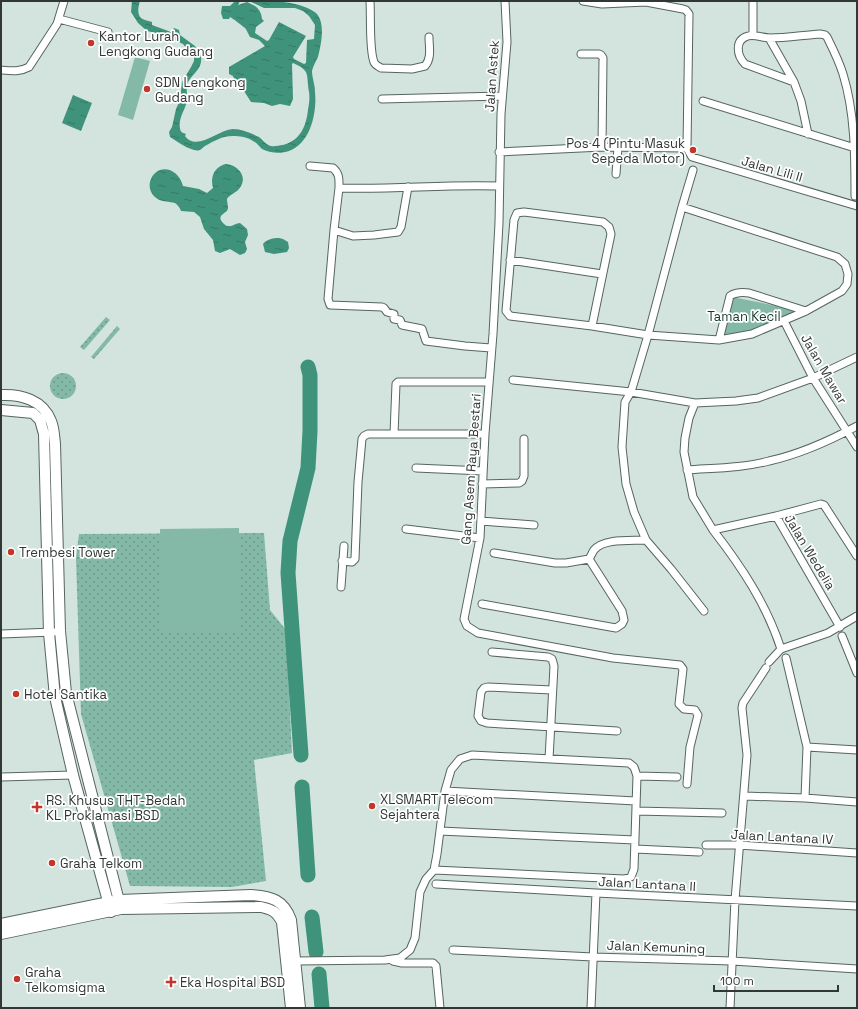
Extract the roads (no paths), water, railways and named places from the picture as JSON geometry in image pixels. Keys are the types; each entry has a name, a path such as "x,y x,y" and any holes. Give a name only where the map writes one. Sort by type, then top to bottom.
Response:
{"street":[{"path":"1,70 23,70 29,67 58,24 64,1"},
{"path":"370,1 372,52 376,66 381,68 412,69 425,66 428,62 430,54 429,37"},
{"name":"Jalan Astek","path":"500,152 502,96 507,42 505,1"},
{"path":"500,152 602,147 687,148 689,14 683,9 646,2 602,3 582,1"},
{"path":"753,1 753,35"},
{"path":"59,18 108,32"},
{"path":"794,82 745,64 739,58 739,43 745,37 753,35 769,38 820,34 827,37 843,76 851,110 855,148 855,196"},
{"path":"769,38 794,82 801,101 808,134"},
{"path":"581,54 599,54 603,56 602,147"},
{"path":"382,99 502,96"},
{"path":"703,101 855,148"},
{"path":"616,174 618,147"},
{"name":"Jalan Lili II","path":"687,148 690,155 697,159 857,206"},
{"name":"Gang Asem Raya Bestari","path":"500,152 499,223 490,382 485,434 480,538 464,619 467,626 478,633 613,658 682,666 683,669 679,704 684,709 695,710 698,715 690,747 687,784"},
{"path":"310,166 335,170 339,176 328,299 330,305 382,307 387,312 394,314 394,319 400,320 402,325 422,329 424,331 424,339 426,341 491,348"},
{"path":"693,170 631,392 624,402 622,446 623,465 630,498 646,540 671,568 704,611"},
{"path":"339,188 460,185 499,186"},
{"path":"334,230 353,236 398,232 401,227 408,187"},
{"path":"592,326 611,234 610,227 603,222 524,212 517,213 514,220 506,311 507,315 512,317 648,334 718,340 752,334 784,321 806,311 842,291 847,284 848,274 845,264 837,257 682,207"},
{"path":"510,260 602,274"},
{"path":"718,340 730,296 734,293 749,292 806,311"},
{"name":"Jalan Mawar","path":"784,321 813,378 857,447"},
{"path":"513,380 631,392 695,403 736,401 758,398 813,378 857,357"},
{"path":"394,434 396,384 398,382 490,382"},
{"path":"1,395 25,396 35,401 51,422 55,444 60,631 66,693 115,906"},
{"path":"32,413 35,401"},
{"path":"695,403 689,418 684,438 684,452 693,497 713,530 759,598 769,616 781,649"},
{"path":"1,410 32,413 40,420 44,434 49,633 55,697 73,775 115,906"},
{"path":"687,470 768,462 795,455 824,444 857,426"},
{"path":"342,561 352,562 355,559 358,482 362,439 364,436 368,434 485,434"},
{"path":"482,484 522,482 524,476 524,439"},
{"path":"416,468 483,471"},
{"path":"776,516 821,504 824,505 857,556"},
{"name":"Jalan Wedelia","path":"713,530 776,516 840,627"},
{"path":"481,521 534,525"},
{"path":"406,529 480,538"},
{"path":"494,553 554,564 566,564 589,559 594,550 604,543 646,540"},
{"path":"341,587 344,546"},
{"path":"482,604 616,628 622,624 624,620 622,611 589,559"},
{"path":"730,1008 735,900 739,845 745,796 747,755 743,703 781,649 828,633 857,616"},
{"path":"1,634 49,633 60,631"},
{"path":"842,636 857,673"},
{"path":"492,652 548,657 552,659 554,666 549,759"},
{"path":"786,658 807,747 805,798"},
{"path":"552,690 484,688 481,692 478,716 481,721 487,723 617,732"},
{"path":"807,747 857,750"},
{"path":"295,961 384,960 400,958 410,950 415,938 420,892 426,879 434,870 445,791 451,770 460,759 472,755 629,763 634,766 637,776 634,869 631,877 624,879 434,870"},
{"path":"1,777 73,775"},
{"path":"637,776 677,778"},
{"path":"445,791 636,801"},
{"path":"745,796 805,798 857,802"},
{"path":"636,811 722,814"},
{"path":"440,831 635,840"},
{"name":"Jalan Lantana IV","path":"706,845 739,845 857,853"},
{"path":"635,849 699,852"},
{"name":"Jalan Lantana II","path":"436,884 596,894 857,906"},
{"path":"591,1008 596,894"},
{"path":"1,924 115,906 252,895 271,898 283,904 292,920 295,961 292,979 291,1008"},
{"path":"1,934 115,906 261,907 276,911 282,922 292,979 300,1008"},
{"name":"Jalan Kemuning","path":"453,950 593,957 732,961 857,969"},
{"path":"384,960 402,963 433,963 436,966 440,1008"}],"water":[{"path":"132,1 140,1 138,12 142,19 152,22 152,25 171,32 174,28 179,30 180,35 195,46 201,55 201,64 187,84 187,101 180,125 181,131 186,134 185,136 195,142 208,139 227,130 233,129 243,130 259,137 269,145 283,145 294,140 302,132 307,116 309,96 307,74 303,68 293,63 293,99 290,106 280,104 272,106 264,103 251,102 244,91 237,87 233,76 229,74 229,67 265,46 259,40 250,37 245,28 232,18 230,17 229,19 223,19 221,13 222,6 230,6 235,1 240,1 238,5 247,2 255,6 259,10 264,21 256,27 255,33 267,41 279,22 306,36 293,57 304,64 306,63 307,40 314,39 315,25 309,16 303,11 295,8 264,8 249,1 293,3 316,13 321,22 322,34 318,57 312,71 315,89 315,109 311,126 303,141 297,147 289,151 275,153 262,149 249,139 235,136 218,139 204,146 200,150 193,150 170,137 169,132 172,127 176,109 180,100 182,82 194,61 194,57 183,44 164,35 147,31 138,23 131,12"},
{"path":"73,95 92,103 81,131 62,123"},
{"path":"226,164 238,169 241,172 243,180 242,185 238,190 227,199 227,210 220,218 226,226 240,223 247,229 248,235 245,242 247,249 245,253 240,255 230,249 220,253 215,251 213,240 204,229 200,217 194,212 181,211 175,203 163,201 157,198 152,194 150,188 150,182 153,176 157,172 166,169 176,174 183,186 199,189 207,193 213,188 212,180 214,173 218,167"},
{"path":"279,238 288,242 289,248 287,252 274,254 265,252 263,244 266,241"}],"waterway":[{"path":"301,755 288,573 290,541 308,468 310,431 310,375 308,367"},
{"path":"302,787 308,875"},
{"path":"312,917 316,952"},
{"path":"319,974 322,1008"}],"place":[{"name":"Kantor Lurah Lengkong Gudang","path":"91,43"},
{"name":"SDN Lengkong Gudang","path":"147,89"},
{"name":"Pos 4 (Pintu Masuk Sepeda Motor)","path":"693,150"},
{"name":"Trembesi Tower","path":"11,552"},
{"name":"Hotel Santika","path":"16,694"},
{"name":"XLSMART Telecom Sejahtera","path":"372,806"},
{"name":"RS. Khusus THT-Bedah KL Proklamasi BSD","path":"37,807"},
{"name":"Graha Telkom","path":"52,863"},
{"name":"Graha Telkomsigma","path":"17,979"},
{"name":"Eka Hospital BSD","path":"171,982"}],"park label":[{"name":"Taman Kecil","path":"744,316"}]}
